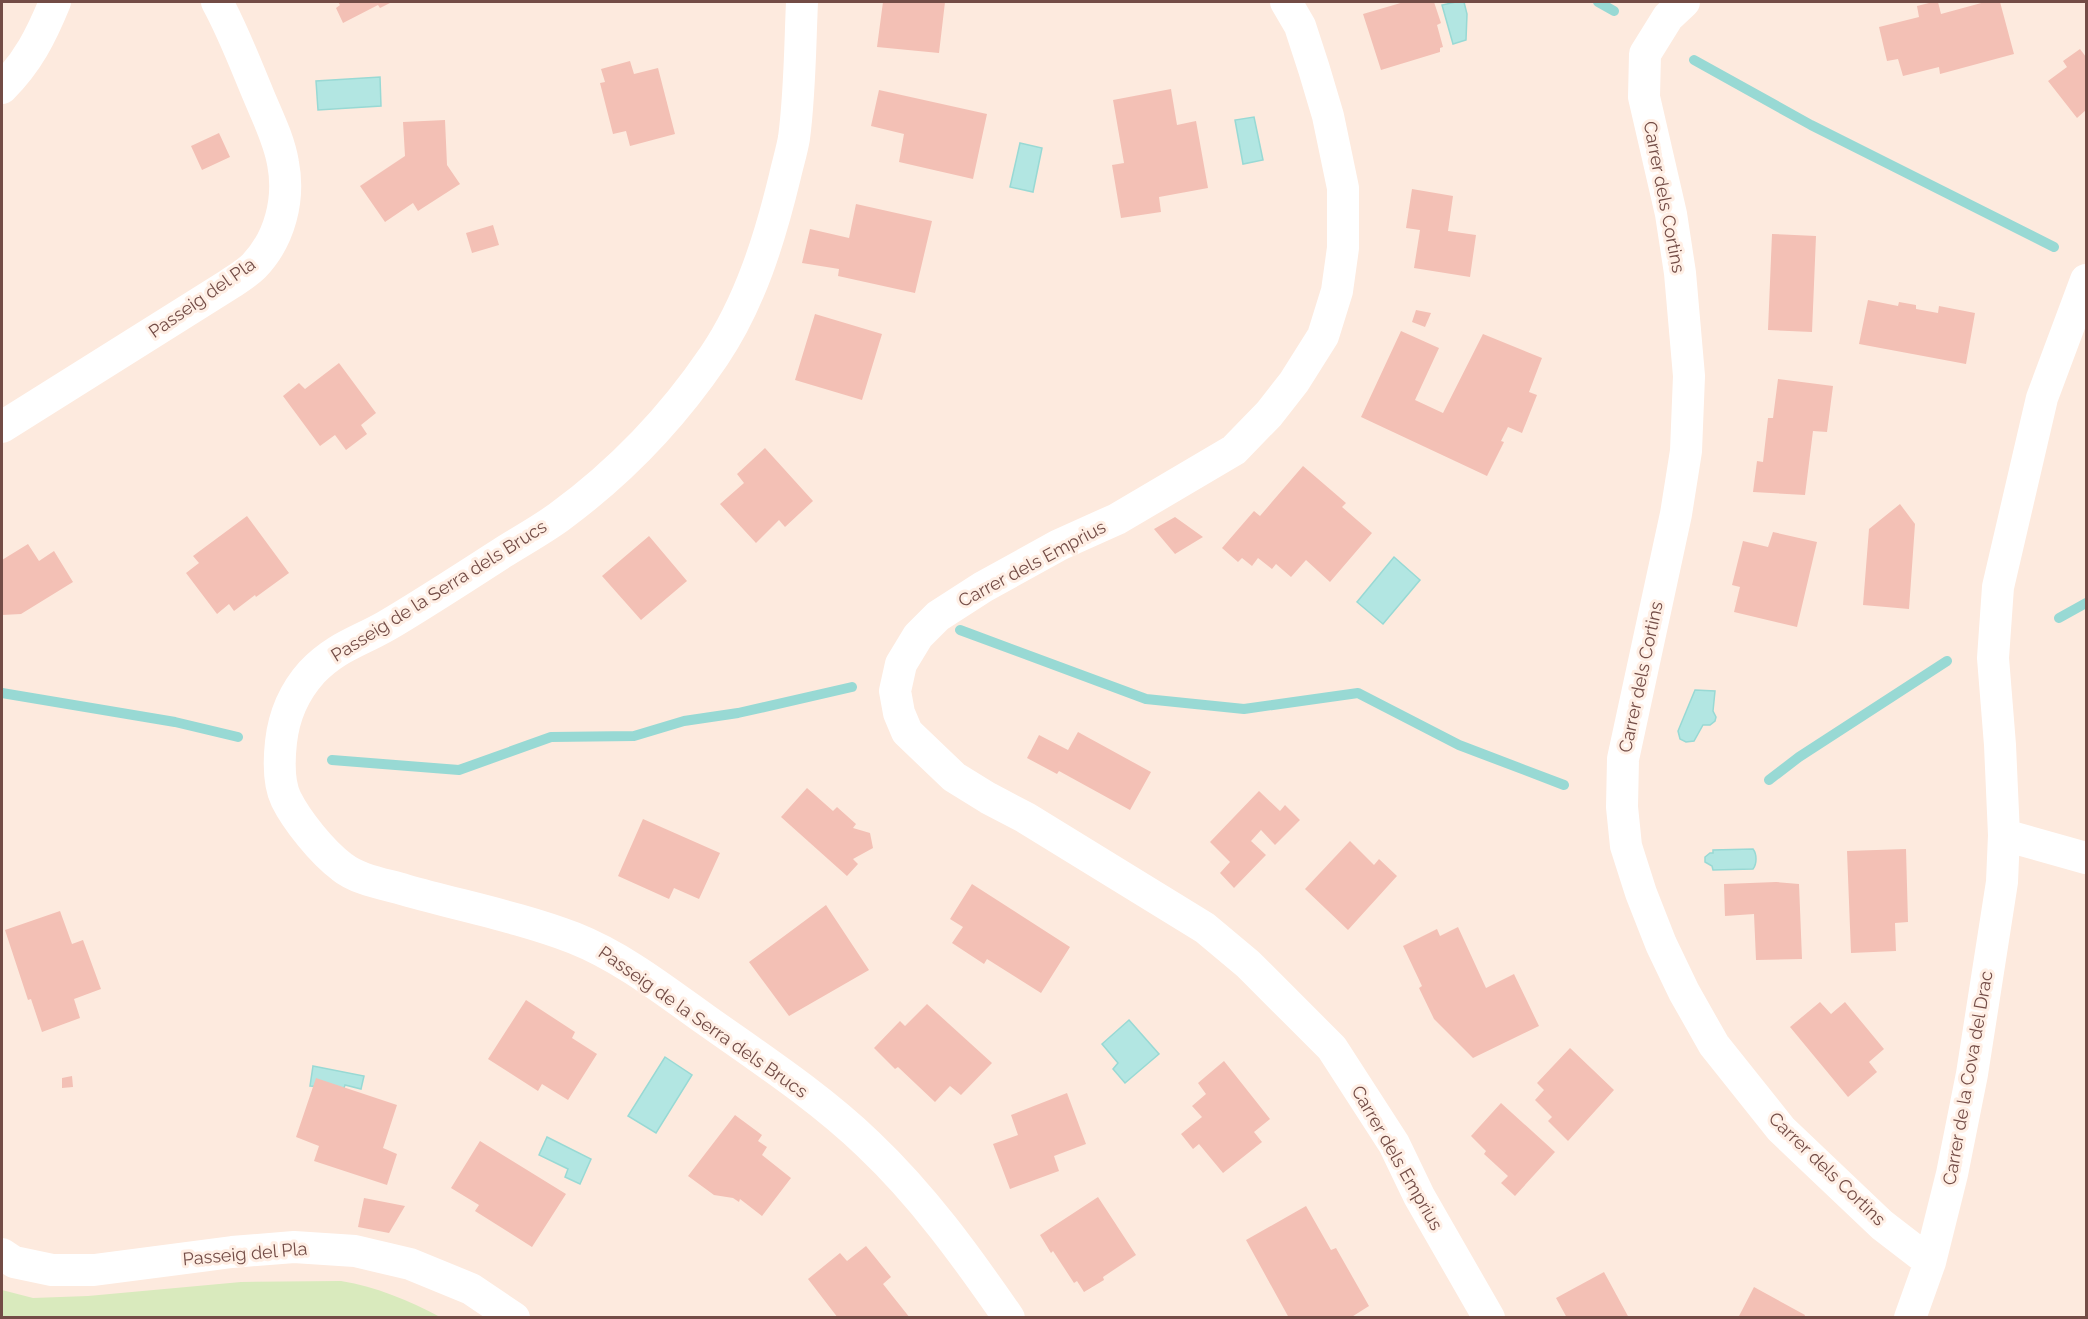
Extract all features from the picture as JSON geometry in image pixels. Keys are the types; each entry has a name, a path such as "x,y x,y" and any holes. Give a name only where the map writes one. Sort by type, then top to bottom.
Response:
{"street":[{"path":"2,88 19,71 40,38 55,2"},
{"name":"Passeig del Pla","path":"2,427 228,285 254,266 272,243 281,220 285,192 283,164 274,134 229,24 217,2"},
{"name":"Passeig de la Serra dels Brucs","path":"802,2 794,138 777,211 760,262 738,313 716,353 680,402 641,446 559,517 379,630 339,649 313,671 295,693 284,719 280,773 285,798 322,850 347,872 534,924 596,947 661,988 800,1088 860,1137 906,1183 937,1218 1009,1317"},
{"name":"Carrer dels Emprius","path":"1286,2 1300,26 1314,69 1328,116 1343,188 1343,248 1337,291 1323,336 1294,382 1269,414 1234,450 1117,519 1059,545 983,586 938,616 918,636 901,664 895,690 898,713 907,732 954,777 1026,818 1205,928 1248,964 1332,1048 1394,1144 1419,1196 1489,1317"},
{"name":"Carrer dels Cortins","path":"1684,2 1668,17 1646,54 1644,97 1671,214 1680,273 1689,376 1686,451 1676,514 1623,759 1622,807 1626,846 1661,944 1684,992 1714,1045 1781,1129 1882,1225 1930,1262"},
{"name":"Carrer de la Cova del Drac","path":"1910,1317 1930,1262 1953,1174 1972,1074 2002,882 2004,835 1993,658 1998,587 2042,398 2086,280"},
{"path":"2004,835 2086,858"},
{"name":"Passeig del Pla","path":"2,1254 14,1262 52,1270 94,1270 294,1247 355,1251 410,1264 471,1289 514,1317"}],"green space":[{"path":"341,1281 392,1295 440,1317 2,1317 2,1290 33,1298 88,1296 241,1282"}],"water":[{"path":"1464,2 1467,14 1466,40 1453,44 1442,5"},
{"path":"380,77 381,106 318,110 316,81"},
{"path":"1254,117 1263,160 1243,164 1235,120"},
{"path":"1020,143 1042,148 1033,192 1010,187"},
{"path":"1394,557 1420,580 1383,624 1357,602"},
{"path":"1695,690 1715,691 1713,711 1716,717 1710,725 1703,725 1694,741 1686,742 1680,739 1678,731"},
{"path":"1753,849 1756,859 1753,869 1713,870 1712,866 1705,862 1705,857 1713,853 1713,850"},
{"path":"1129,1020 1159,1054 1125,1083 1113,1069 1118,1063 1102,1044"},
{"path":"665,1057 692,1075 656,1133 628,1116"},
{"path":"313,1066 364,1076 361,1089 345,1085 344,1088 310,1086"},
{"path":"547,1137 591,1159 580,1184 565,1177 568,1169 539,1155"}],"building":[{"path":"338,2 392,2 380,8 378,5 343,23 336,8 340,5"},
{"path":"883,2 945,2 939,53 877,47"},
{"path":"1404,2 1434,2 1441,23 1437,25 1443,47 1440,48 1440,52 1381,70 1363,14"},
{"path":"1938,2 1941,14 1985,2 2000,2 2014,54 1940,74 1939,67 1903,76 1898,59 1887,61 1879,27 1919,17 1917,6"},
{"path":"2080,49 2086,57 2086,110 2077,118 2048,81 2067,67 2063,61"},
{"path":"630,61 634,74 658,68 675,134 630,146 626,131 613,134 600,83 605,82 601,69"},
{"path":"1171,89 1177,125 1196,121 1208,188 1159,197 1161,212 1121,218 1112,165 1124,163 1113,100"},
{"path":"879,90 987,114 973,179 899,162 904,134 871,126"},
{"path":"445,120 447,165 460,184 418,211 413,203 385,222 360,186 405,156 403,122"},
{"path":"219,133 230,157 202,170 191,146"},
{"path":"1412,189 1453,196 1448,231 1476,235 1470,277 1414,268 1420,230 1406,228"},
{"path":"856,204 932,221 915,293 838,276 839,269 802,263 810,229 849,238"},
{"path":"493,225 499,245 472,253 466,233"},
{"path":"1772,234 1816,236 1812,332 1768,330"},
{"path":"1868,300 1898,306 1899,302 1916,305 1916,309 1938,313 1939,306 1975,313 1966,364 1859,344"},
{"path":"1416,310 1431,313 1425,327 1412,322"},
{"path":"815,314 882,334 862,400 795,380"},
{"path":"1401,331 1439,348 1415,400 1443,413 1483,334 1542,358 1529,392 1537,395 1522,433 1508,427 1501,441 1504,442 1487,476 1361,417"},
{"path":"339,363 376,413 361,425 367,434 346,450 335,435 320,446 283,396 299,383 305,389"},
{"path":"1778,379 1833,386 1827,432 1813,431 1805,495 1753,492 1757,461 1763,462 1768,418 1773,418"},
{"path":"765,448 813,501 785,527 779,520 756,543 720,504 744,483 737,474"},
{"path":"1303,466 1346,503 1342,507 1372,533 1330,582 1306,560 1291,577 1276,564 1272,569 1258,558 1252,566 1242,558 1238,562 1222,548 1254,511 1260,516"},
{"path":"1900,504 1915,524 1909,609 1863,605 1869,529"},
{"path":"247,516 289,573 234,611 229,604 217,614 186,573 199,563 193,556"},
{"path":"1175,517 1203,537 1175,554 1154,529"},
{"path":"1773,532 1817,542 1797,627 1734,612 1740,587 1732,585 1743,541 1768,547"},
{"path":"649,536 687,581 641,620 602,576"},
{"path":"28,544 39,561 54,551 73,582 21,614 2,615 2,560"},
{"path":"1078,732 1151,772 1130,810 1059,771 1057,774 1027,758 1039,735 1068,750"},
{"path":"807,788 833,811 837,807 856,824 853,828 870,833 873,848 853,859 858,864 847,876 781,817"},
{"path":"1259,791 1280,811 1285,805 1300,820 1275,845 1261,830 1251,841 1266,855 1234,888 1220,873 1230,862 1210,842"},
{"path":"643,819 720,853 699,899 674,888 669,899 618,876"},
{"path":"1350,841 1374,865 1379,859 1397,876 1348,930 1305,889"},
{"path":"1906,849 1908,922 1895,923 1896,951 1851,953 1847,851"},
{"path":"1776,882 1799,884 1802,959 1756,960 1754,914 1725,916 1724,884"},
{"path":"972,884 1070,947 1041,993 987,959 984,964 952,943 963,927 950,919"},
{"path":"826,905 869,970 789,1016 749,962"},
{"path":"60,911 72,944 83,940 101,989 74,999 80,1018 42,1032 31,999 28,1000 5,930"},
{"path":"1458,927 1486,988 1514,974 1539,1026 1473,1058 1434,1019 1419,988 1422,986 1403,946 1437,929 1440,936"},
{"path":"526,1000 575,1032 572,1038 597,1054 568,1100 542,1084 538,1091 488,1059"},
{"path":"1820,1002 1831,1014 1845,1002 1884,1049 1869,1062 1877,1072 1848,1097 1790,1027"},
{"path":"927,1004 992,1063 961,1095 950,1086 935,1102 898,1067 895,1069 874,1048 900,1021 905,1026"},
{"path":"1570,1048 1614,1090 1568,1141 1548,1121 1552,1117 1535,1100 1544,1090 1537,1083"},
{"path":"1224,1061 1270,1119 1254,1132 1262,1142 1223,1173 1199,1144 1193,1149 1181,1134 1202,1117 1192,1106 1206,1094 1198,1083"},
{"path":"72,1076 73,1087 62,1088 62,1078"},
{"path":"316,1078 397,1105 383,1148 397,1154 387,1185 314,1161 319,1146 296,1137"},
{"path":"1067,1093 1086,1144 1054,1156 1059,1171 1010,1189 993,1144 1018,1135 1011,1115"},
{"path":"1501,1103 1555,1152 1515,1196 1501,1183 1508,1176 1484,1154 1486,1151 1471,1136"},
{"path":"735,1115 762,1135 758,1141 767,1147 762,1155 791,1178 762,1216 740,1199 739,1202 733,1198 714,1195 688,1176"},
{"path":"480,1141 566,1194 532,1247 475,1211 479,1205 451,1188"},
{"path":"1098,1197 1136,1255 1103,1277 1104,1280 1084,1292 1077,1281 1074,1283 1040,1235"},
{"path":"364,1198 405,1206 389,1233 358,1227"},
{"path":"1306,1206 1331,1250 1336,1248 1369,1306 1350,1318 1289,1318 1246,1240"},
{"path":"866,1246 891,1277 883,1284 910,1318 838,1318 808,1279 840,1253 847,1261"},
{"path":"1604,1272 1629,1318 1567,1318 1556,1298"},
{"path":"1754,1287 1805,1315 1804,1318 1738,1318"}],"waterway":[{"path":"1598,2 1614,11"},
{"path":"1694,60 1811,125 2054,247"},
{"path":"2059,618 2086,603"},
{"path":"960,630 1146,699 1244,709 1358,693 1459,745 1564,785"},
{"path":"1769,780 1799,757 1947,661"},
{"path":"332,760 459,770 551,737 634,736 684,721 738,713 852,687"},
{"path":"2,693 175,722 238,737"}]}
